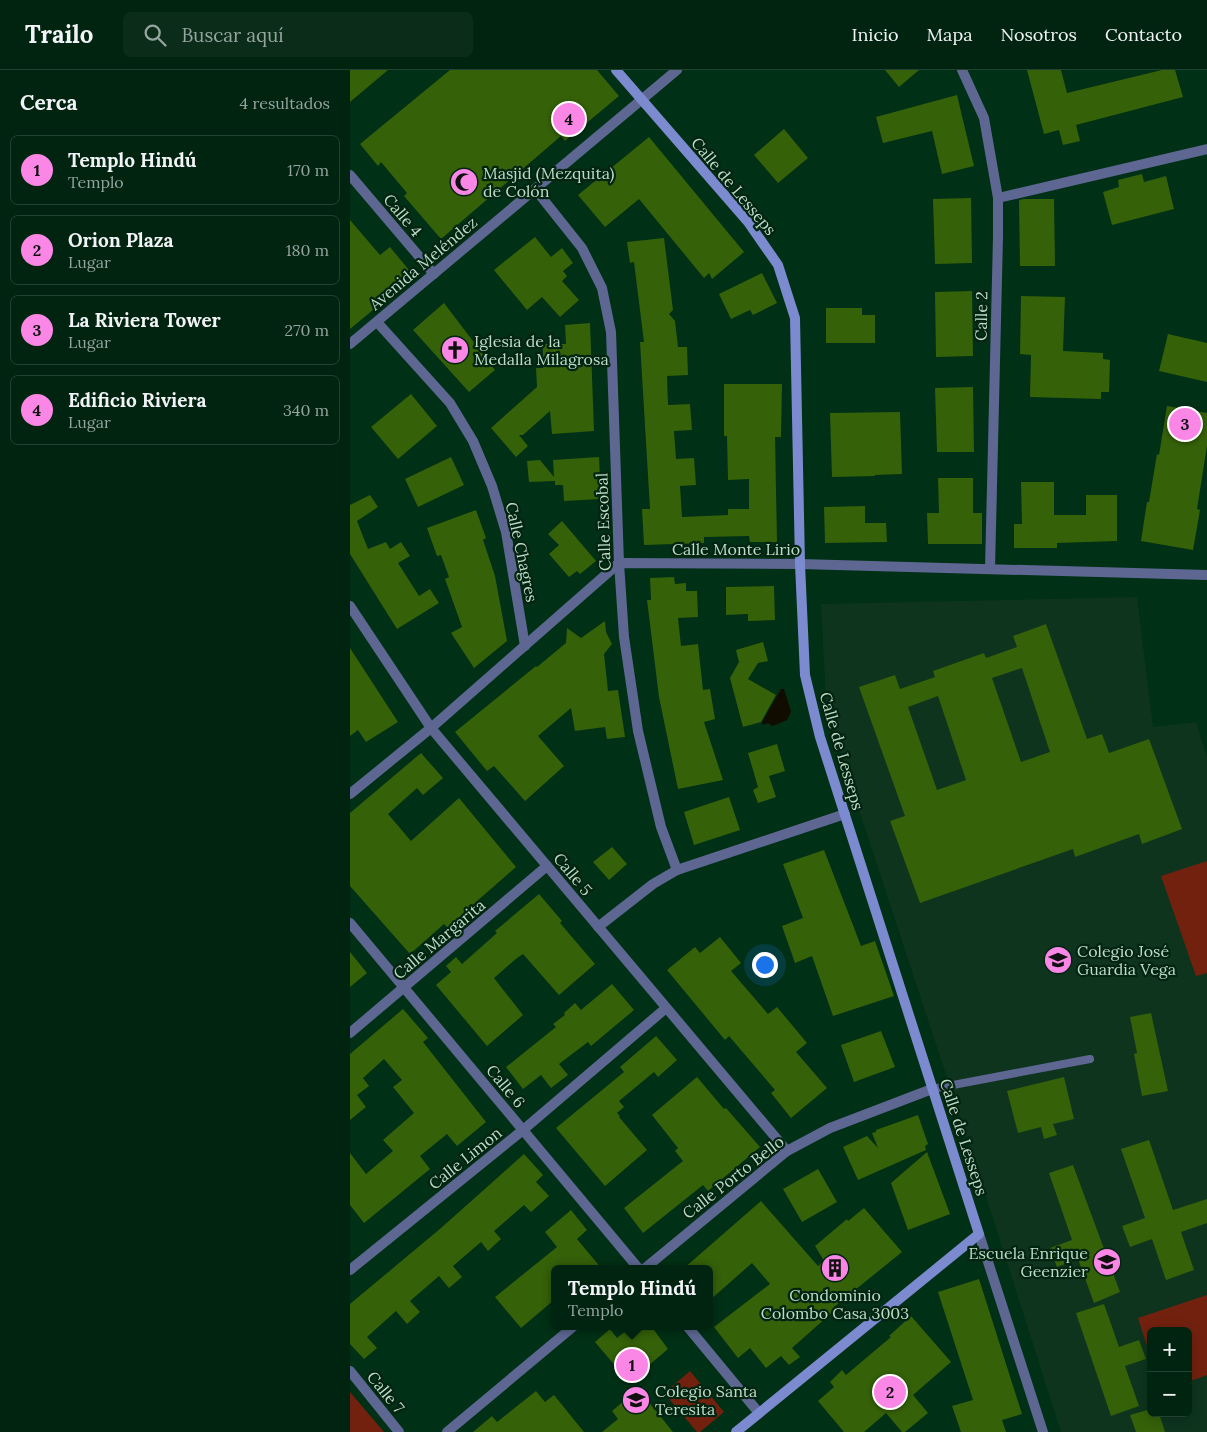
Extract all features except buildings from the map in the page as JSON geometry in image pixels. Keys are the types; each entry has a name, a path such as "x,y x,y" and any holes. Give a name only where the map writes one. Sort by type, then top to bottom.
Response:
{"main road":[{"name":"Calle de Lesseps","path":"616,70 748,222 778,265 795,318 800,564 805,675 820,737 980,1234"},
{"path":"736,1432 980,1234"}],"street":[{"name":"Avenida Meléndez","path":"350,344 677,70"},
{"name":"Calle 2","path":"962,70 984,118 998,198 990,569"},
{"path":"998,198 1207,149"},
{"name":"Calle 4","path":"350,175 434,274"},
{"name":"Calle Escobal","path":"535,189 582,248 602,288 611,332 619,563 624,637 638,731 660,827 677,870"},
{"name":"Calle Chagres","path":"377,322 450,403 474,441 492,486 506,532 525,646"},
{"path":"350,794 431,728 619,563"},
{"name":"Calle Monte Lirio","path":"619,563 800,564 1207,576"},
{"name":"Calle 5","path":"350,606 431,728 787,1151"},
{"path":"598,927 654,884 677,870 845,814"},
{"name":"Calle Margarita","path":"350,1033 547,866"},
{"name":"Calle 6","path":"350,923 636,1265"},
{"name":"Calle Limon","path":"350,1270 523,1130 666,1008"},
{"name":"Calle Porto Bello","path":"649,1265 787,1151 830,1128 932,1089"},
{"name":"Calle de Lesseps","path":"980,1234 1043,1432"},
{"path":"447,1432 569,1330"},
{"path":"690,1330 759,1413"},
{"name":"Calle 7","path":"350,1371 399,1432"}],"lane":[{"path":"932,1089 1090,1059"}],"shaded area":[{"name":"Colegio José Guardia Vega","path":"1137,597 1153,727 1196,722 1207,758 1207,1432 1061,1432 985,1193 857,804 826,702 821,604"},
{"path":"781,689 784,689 791,712 787,720 772,726 768,723 763,725 762,722"},
{"path":"1207,861 1207,973 1196,976 1161,876"},
{"path":"1207,1295 1207,1375 1192,1381 1192,1327 1147,1327 1147,1346 1138,1318"},
{"path":"690,1371 724,1412 700,1432 697,1432 664,1393"},
{"path":"350,1392 384,1432 350,1432"}],"place":[{"name":"Edificio Riviera","path":"569,119"},
{"name":"Masjid (Mezquita) de Colón","path":"464,182"},
{"name":"Iglesia de la Medalla Milagrosa","path":"455,350"},
{"name":"La Riviera Tower","path":"1185,424"},
{"name":"Colegio José Guardia Vega","path":"1058,960"},
{"name":"Escuela Enrique Geenzier","path":"1107,1262"},
{"name":"Condominio Colombo Casa 3003","path":"835,1268"},
{"name":"Templo Hindú","path":"632,1365"},
{"name":"Orion Plaza","path":"890,1392"},
{"name":"Colegio Santa Teresita","path":"636,1400"}]}
